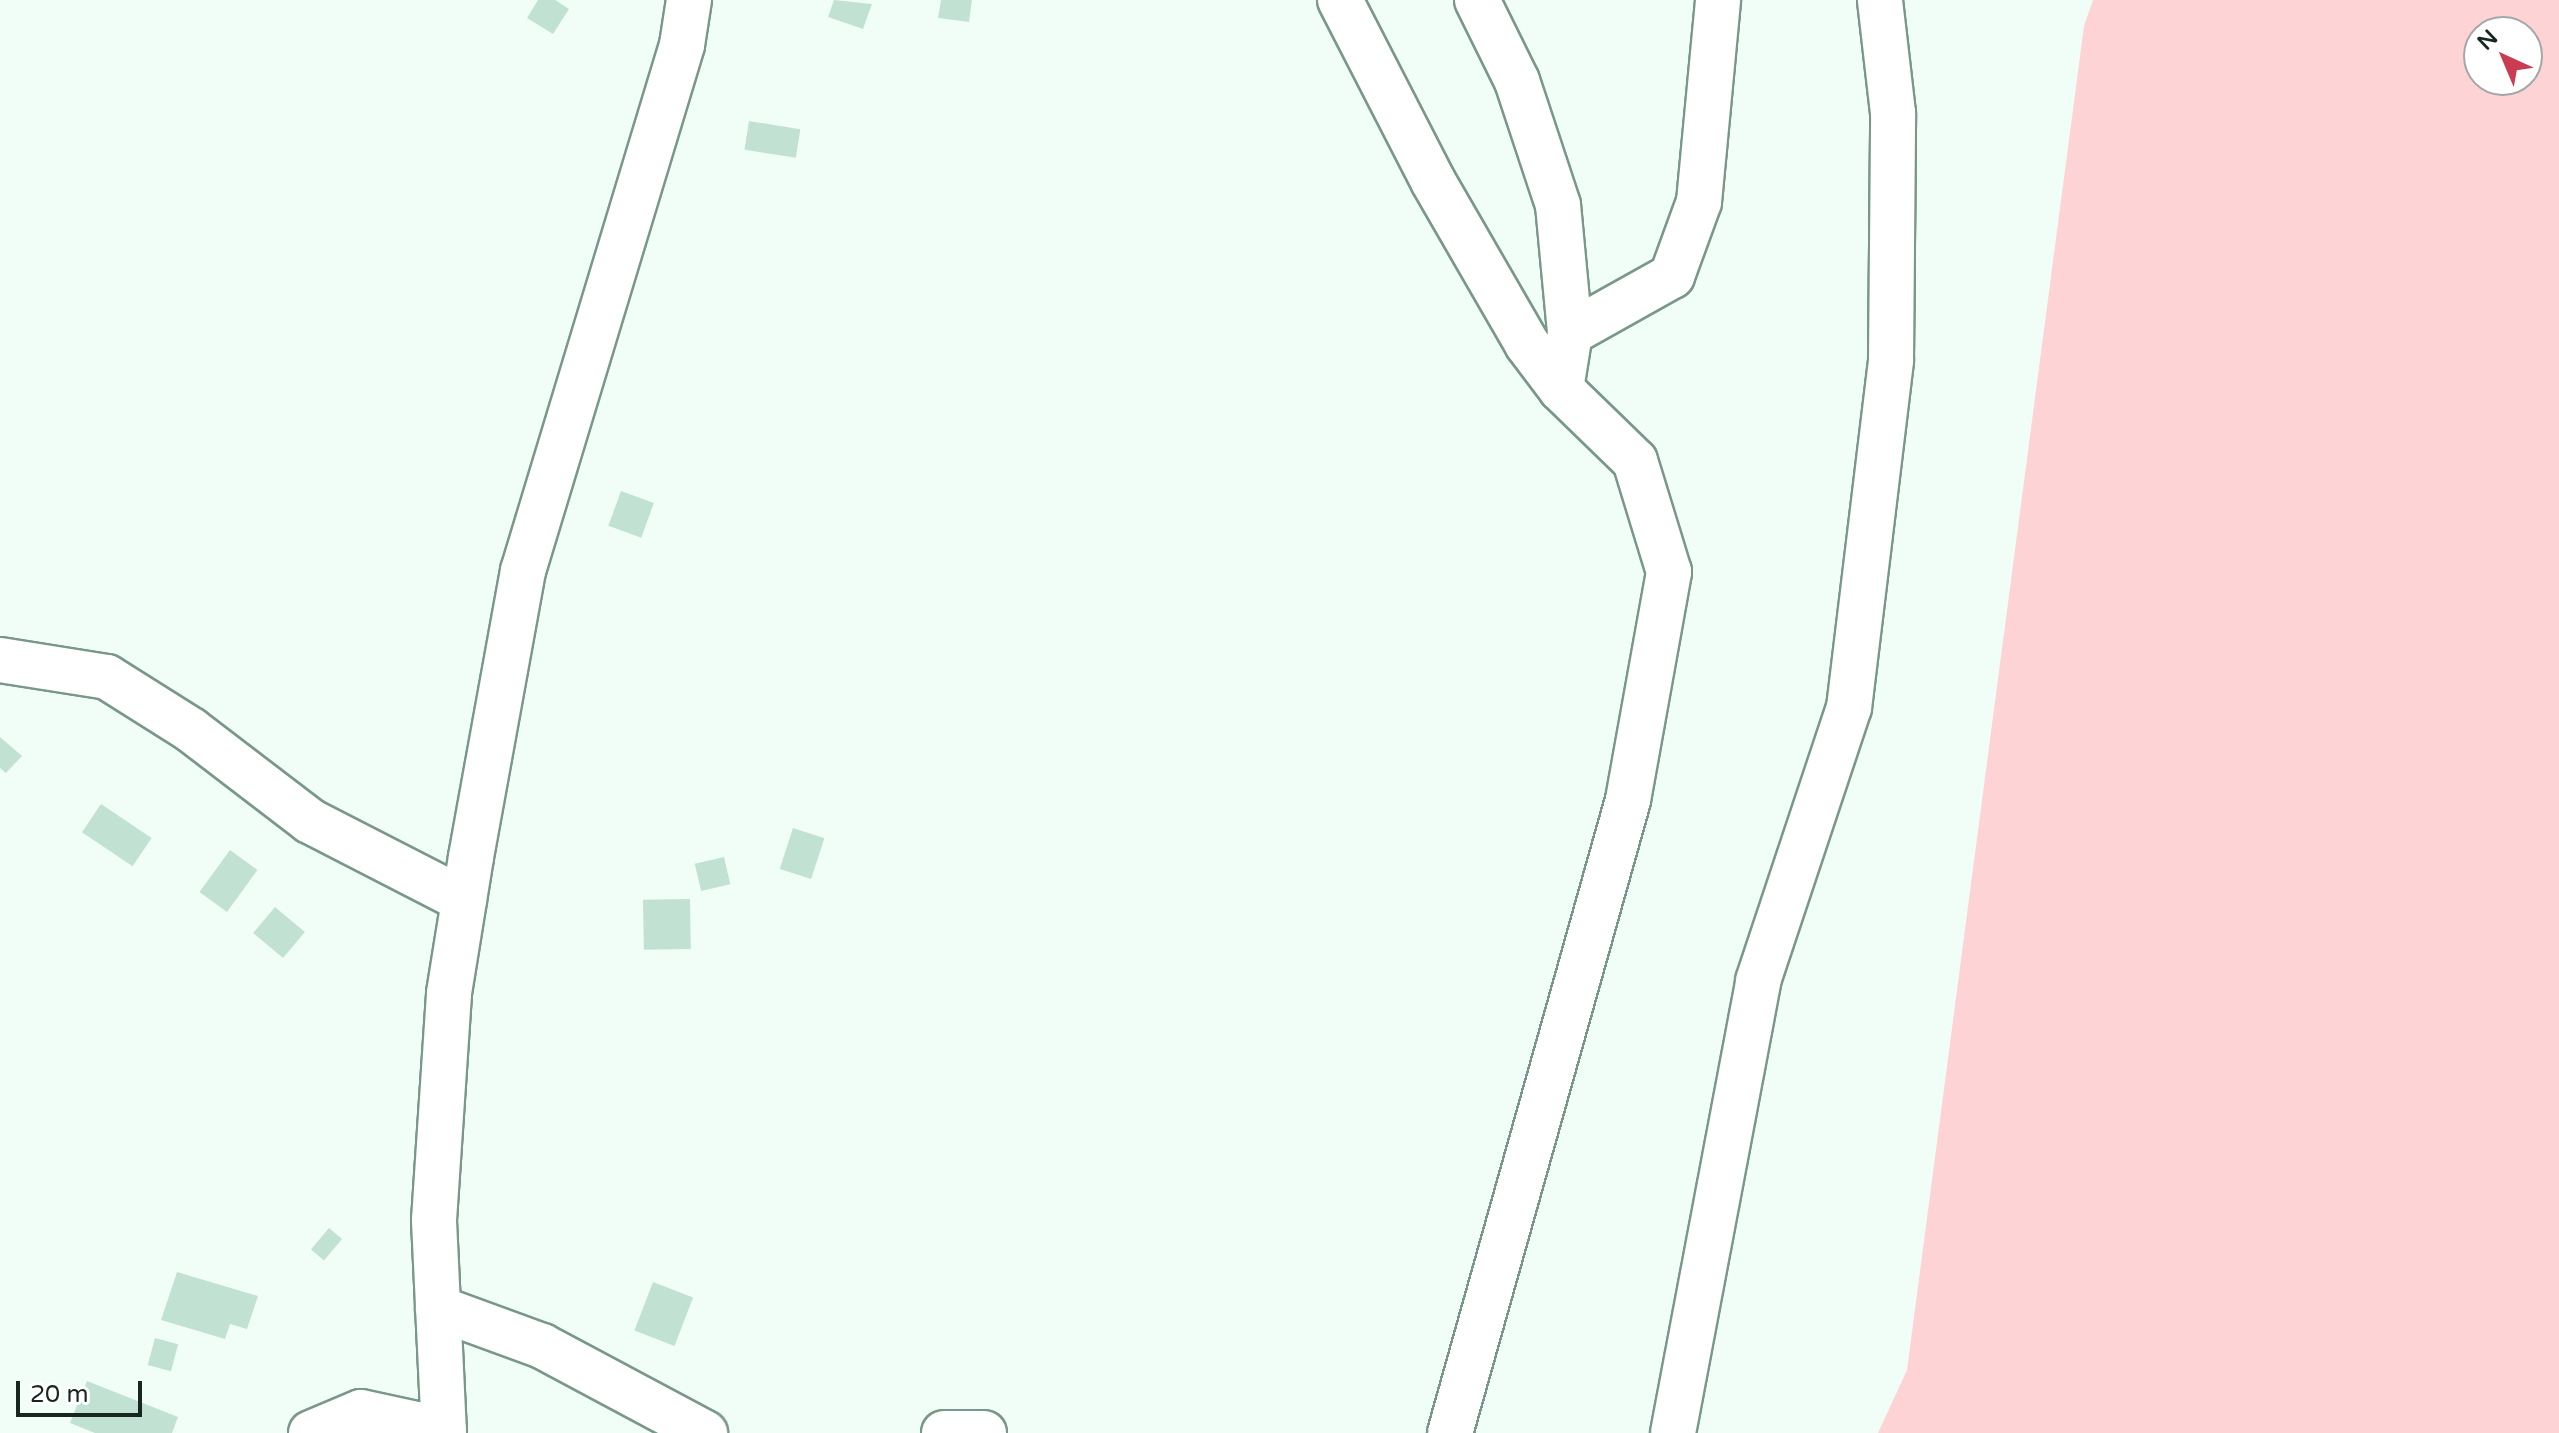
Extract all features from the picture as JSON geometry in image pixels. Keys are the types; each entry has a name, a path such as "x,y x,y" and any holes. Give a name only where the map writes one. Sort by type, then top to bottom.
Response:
{"street":[{"path":"311,1433 361,1412 444,1432 434,1220 449,993 464,900 523,571 682,45 689,0"},
{"path":"1340,0 1433,181 1527,344 1561,389 1635,461 1669,572 1628,800 1450,1433"},
{"path":"1477,0 1517,81 1558,205 1570,333 1561,389"},
{"path":"1570,333 1672,276 1699,202 1718,0"},
{"path":"1673,1433 1758,981 1849,708 1891,360 1893,113 1880,0"},
{"path":"0,660 107,677 191,730 310,821 464,900"},
{"path":"438,1308 542,1346 705,1433"},
{"path":"944,1433 984,1433"}],"shaded area":[{"path":"2093,0 2559,0 2559,1433 1878,1433 1907,1370 2084,26"}],"building":[{"path":"538,0 555,0 569,9 553,34 527,18"},
{"path":"834,0 872,4 863,29 828,17"},
{"path":"941,0 972,0 969,22 938,18"},
{"path":"749,121 800,129 796,158 744,150"},
{"path":"621,491 654,503 641,538 608,526"},
{"path":"0,737 22,756 6,773 0,768"},
{"path":"101,804 152,838 133,866 82,832"},
{"path":"793,828 824,838 811,879 780,869"},
{"path":"230,850 258,870 227,912 199,892"},
{"path":"724,857 730,884 701,891 695,864"},
{"path":"690,899 691,949 644,950 643,900"},
{"path":"275,907 305,932 283,958 253,933"},
{"path":"329,1228 342,1239 324,1260 311,1249"},
{"path":"177,1272 258,1296 247,1329 230,1324 225,1339 161,1320"},
{"path":"653,1282 693,1297 675,1346 634,1331"},
{"path":"155,1338 178,1344 171,1371 148,1365"},
{"path":"87,1381 178,1417 172,1433 95,1433 70,1423"}]}
